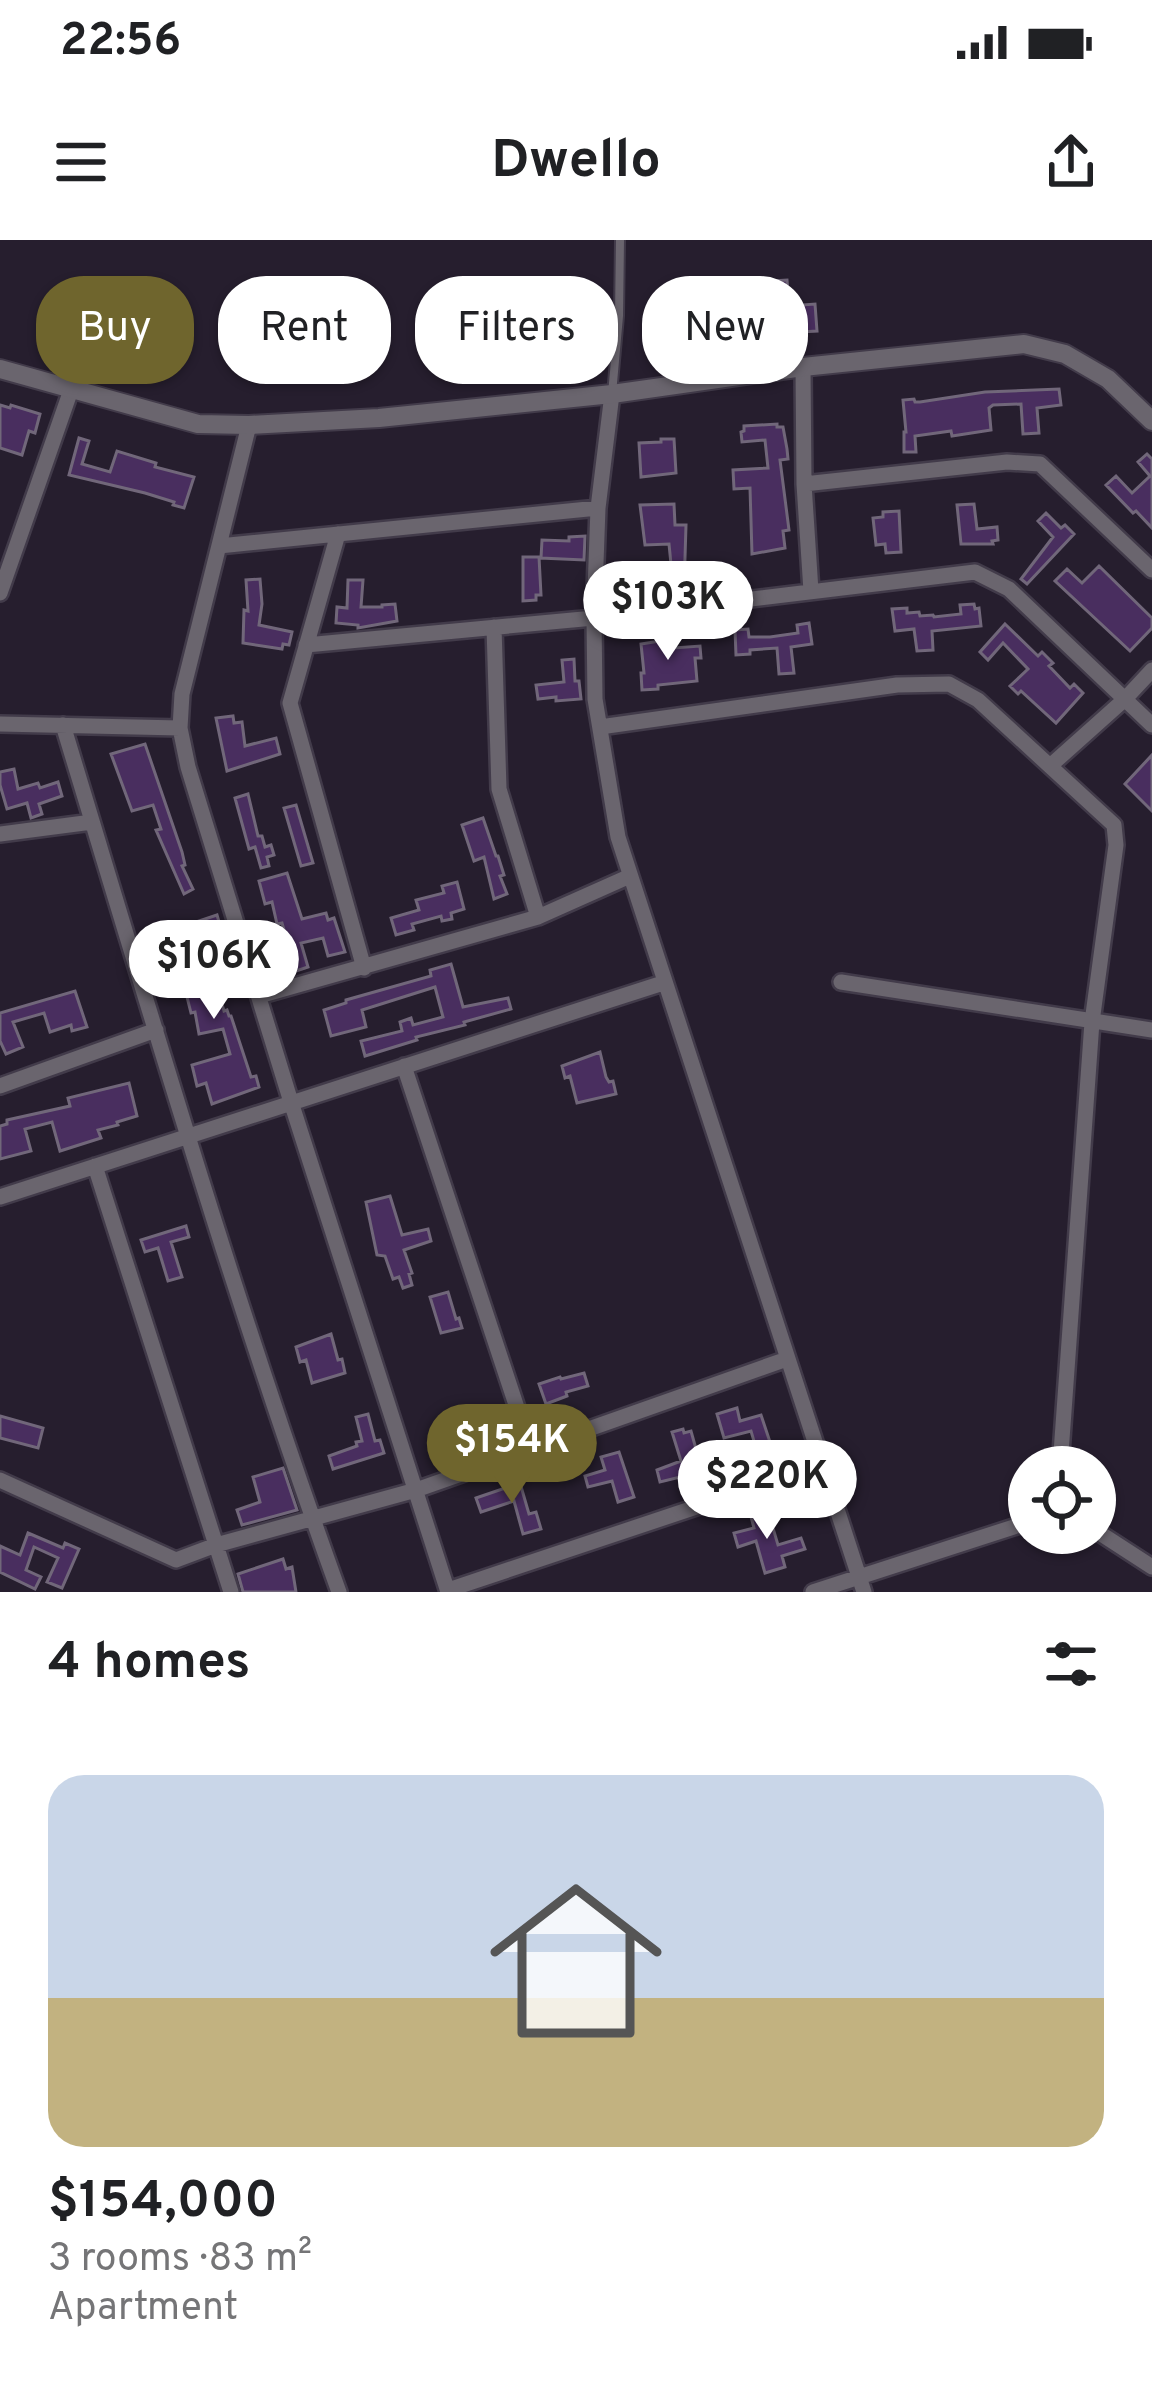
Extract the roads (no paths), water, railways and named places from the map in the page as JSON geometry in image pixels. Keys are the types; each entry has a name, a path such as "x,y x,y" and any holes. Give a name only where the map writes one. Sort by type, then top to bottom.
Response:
{"street":[{"path":"808,367 1024,344 1065,353 1108,379 1152,421"},
{"path":"0,369 198,424 379,418 685,384"},
{"path":"803,384 811,591"},
{"path":"0,593 71,390"},
{"path":"611,394 598,508 595,699 618,837 861,1585"},
{"path":"249,425 182,694 180,728 291,1102 448,1591 822,1466"},
{"path":"804,484 1007,462 1040,464 1152,570"},
{"path":"219,546 598,508"},
{"path":"338,534 290,703 364,968"},
{"path":"307,645 974,572 1009,589 1152,725"},
{"path":"494,627 499,789 538,917"},
{"path":"1050,766 1152,670"},
{"path":"600,727 897,685 949,684 978,700 1114,825 1116,845 1092,1022 1062,1446"},
{"path":"0,724 180,728"},
{"path":"63,725 188,1136 339,1592"},
{"path":"0,834 92,822"},
{"path":"259,997 538,917 630,876"},
{"path":"841,982 1152,1030"},
{"path":"0,1197 663,983"},
{"path":"0,1086 156,1030"},
{"path":"404,1066 530,1450"},
{"path":"94,1166 231,1592"},
{"path":"0,1480 176,1560 416,1490 787,1359"},
{"path":"813,1592 861,1585 1008,1530"},
{"path":"1116,1544 1152,1567"}],"lane":[{"path":"611,394 620,240"}]}
